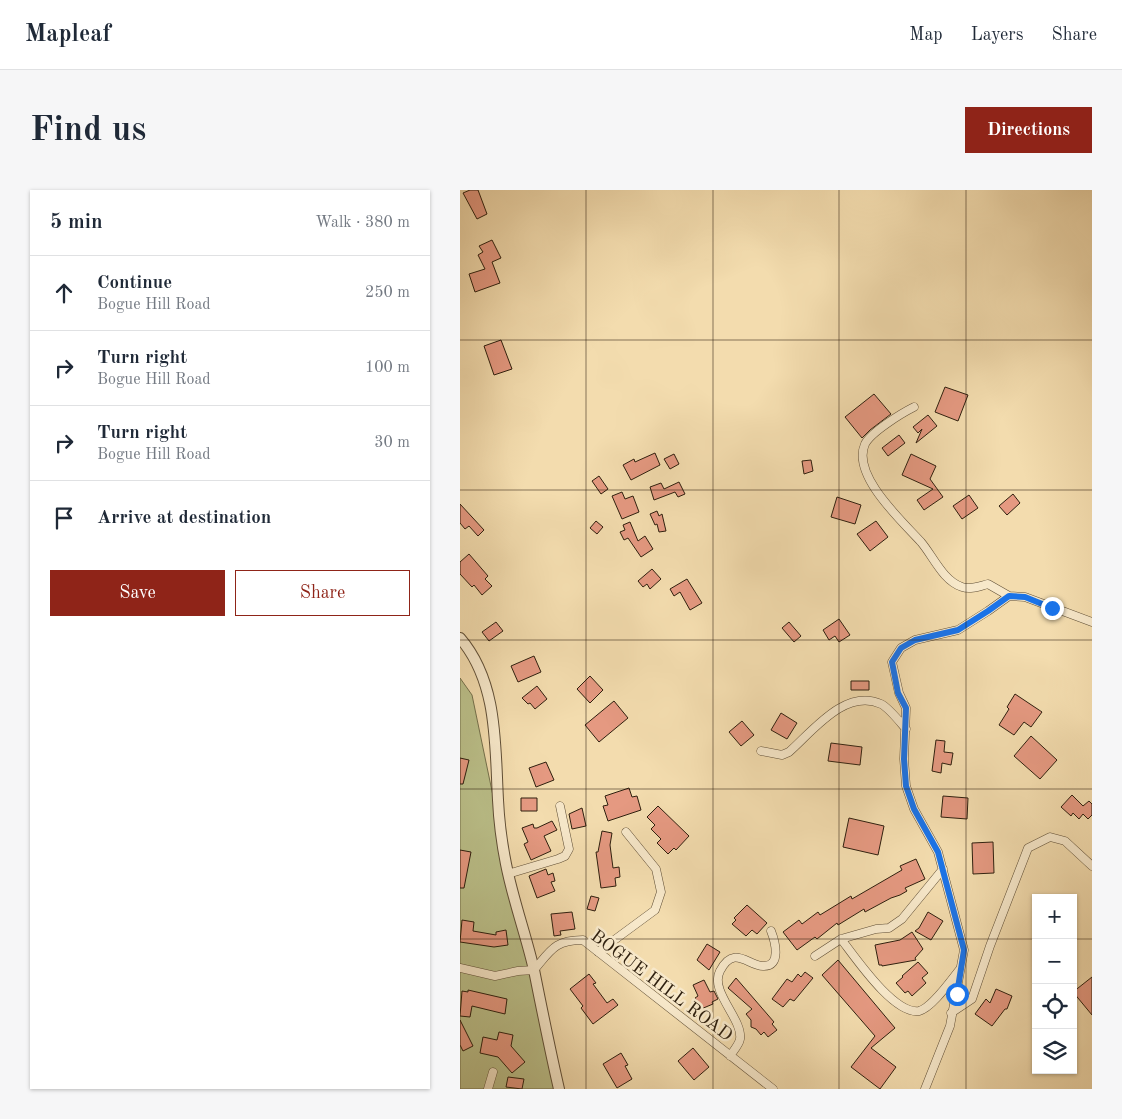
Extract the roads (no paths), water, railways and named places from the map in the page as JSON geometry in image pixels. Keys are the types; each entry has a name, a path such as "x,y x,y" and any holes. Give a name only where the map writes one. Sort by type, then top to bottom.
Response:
{"street":[{"path":"914,407 883,426 866,443 862,458 870,480 878,494 923,544 951,580 962,587 974,588 988,584 1009,596 1025,597 1092,622"},
{"path":"925,1089 950,1026 964,950 938,852 914,809 906,786 904,759 906,708 898,693 892,662 901,648 915,640 958,630 1009,596"},
{"path":"460,638 469,648 482,671 491,708 496,750 498,802 508,874 534,970 559,1089"},
{"path":"761,751 782,755 789,752 829,715 843,705 863,701 882,704 906,729"},
{"path":"508,874 565,856 569,849 560,806"},
{"path":"598,952 655,910 661,892 656,869 626,832"},
{"path":"951,1013 972,1000 990,946 1028,848 1050,837 1065,841 1092,866"},
{"path":"815,956 841,939 876,929 889,928 902,919 942,868"},
{"path":"730,1056 740,1041 740,1029 724,1000 719,984 719,972 726,962 736,958 747,959 764,966 770,965 776,955 776,944 772,932"},
{"path":"841,939 890,998 902,1008 920,1011 927,1006 961,967"},
{"name":"BOGUE HILL ROAD","path":"534,970 554,947 568,940 583,940 772,1089"},
{"path":"460,968 495,976 534,970"},
{"path":"488,1089 493,1072"}]}
